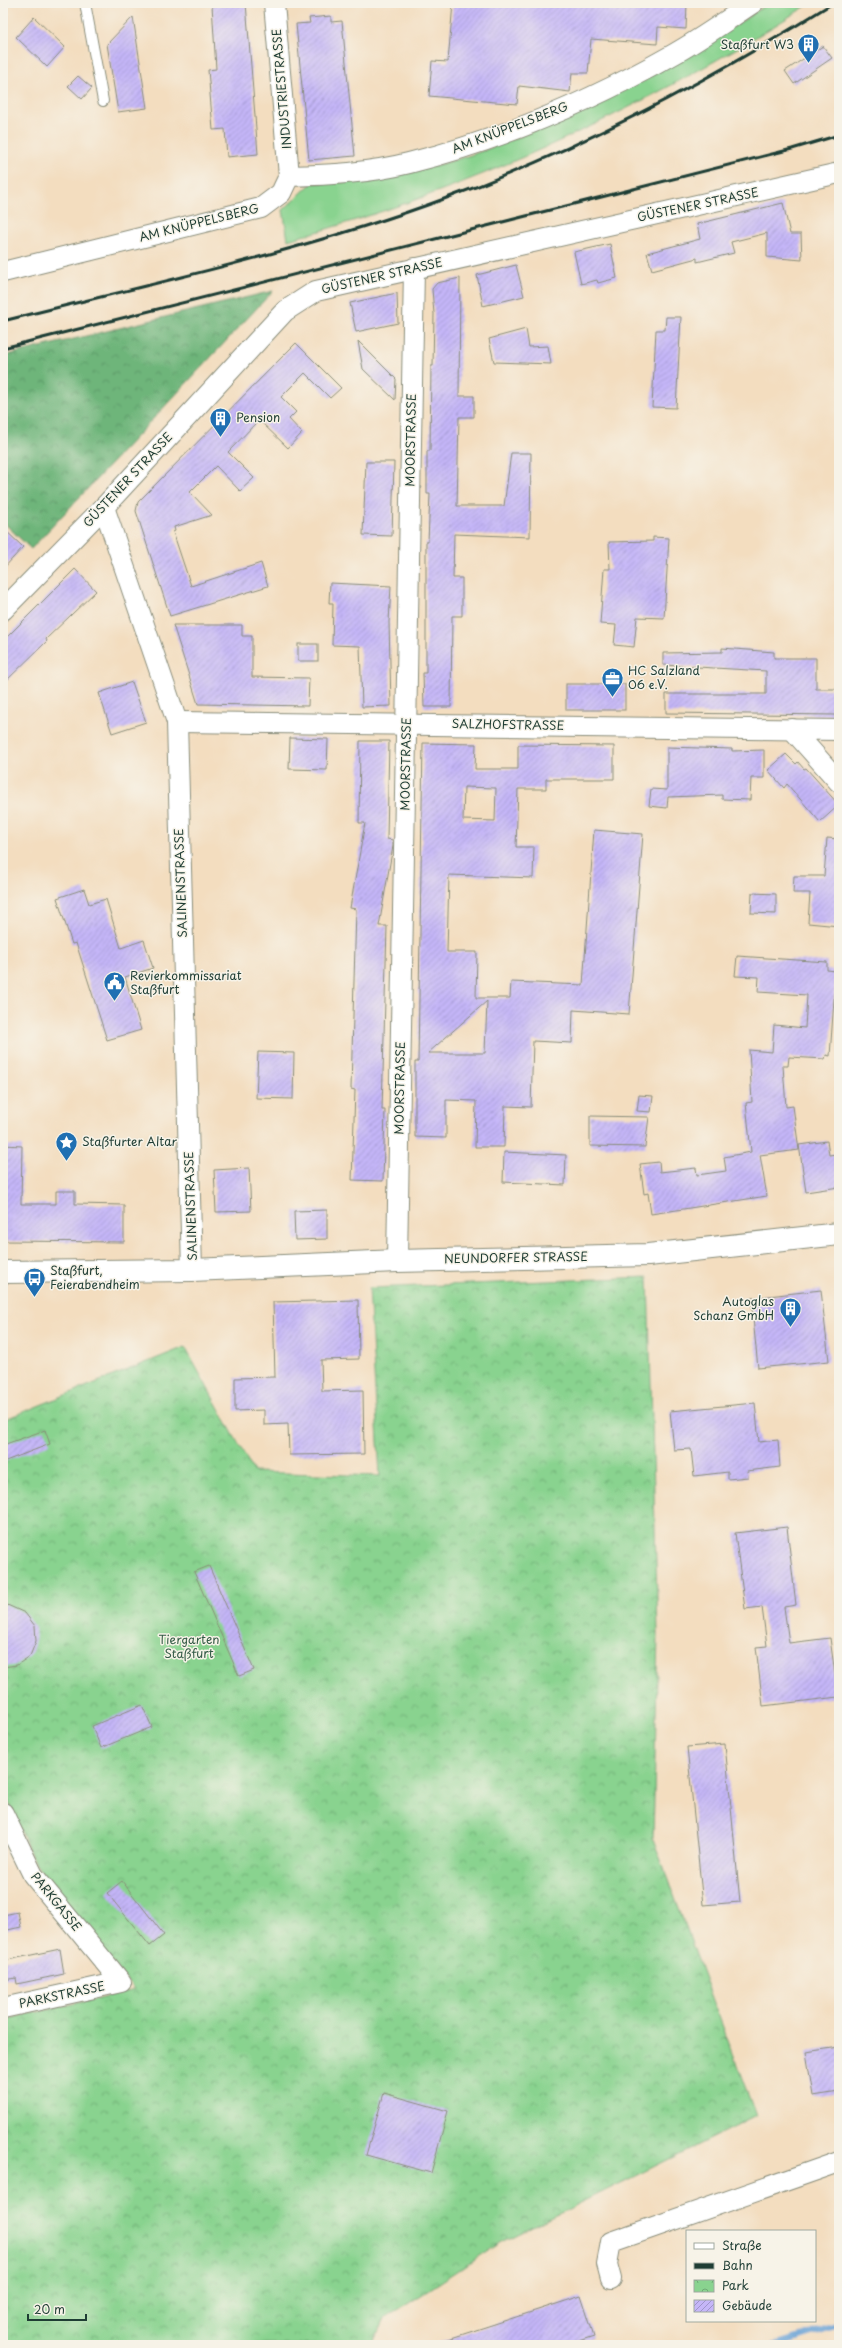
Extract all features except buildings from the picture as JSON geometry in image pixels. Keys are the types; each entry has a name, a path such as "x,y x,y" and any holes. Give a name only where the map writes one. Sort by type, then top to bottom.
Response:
{"main road":[{"name":"NEUNDORFER STRASSE","path":"3,1272 192,1270 397,1260 648,1255 839,1234"}],"street":[{"name":"INDUSTRIESTRASSE","path":"274,3 289,176"},
{"name":"AM KNÜPPELSBERG","path":"3,272 261,208 281,193 289,176 343,174 408,164 482,141 582,100 675,54 753,3"},
{"name":"GÜSTENER STRASSE","path":"3,610 104,507 285,311 316,290 839,173"},
{"name":"MOORSTRASSE","path":"397,1260 414,268"},
{"name":"SALINENSTRASSE","path":"104,507 177,722 192,1270"},
{"name":"SALZHOFSTRASSE","path":"177,722 839,730"},
{"path":"792,729 839,782"},
{"name":"PARKGASSE","path":"3,1813 33,1875 122,1982"},
{"name":"PARKSTRASSE","path":"3,2008 122,1982"},
{"path":"611,2279 607,2264 611,2242 839,2162"}],"lane":[{"path":"85,3 103,101"}],"green space":[{"path":"769,3 811,3 750,41 687,76 624,110 558,141 492,170 425,196 357,220 288,240 283,210 312,183 352,182 392,176 432,167 510,141 584,108 674,63 704,46"},
{"path":"273,291 31,549 3,522 3,356"},
{"name":"Tiergarten Staßfurt","path":"648,1277 658,1634 653,1839 756,2116 502,2242 384,2319 372,2345 3,2345 3,2020 134,1990 34,1862 3,1788 3,1420 185,1347 254,1472 380,1476 369,1288"}],"waterway":[{"path":"774,2345 839,2325"}],"railway":[{"path":"3,321 280,251 390,218 444,199 545,158 644,111 740,59 833,3"},
{"path":"3,348 792,149 839,135"}],"place":[{"name":"Staßfurt W3","path":"809,64"},
{"name":"Pension","path":"221,438"},
{"name":"HC Salzland 06 e.V.","path":"612,698"},
{"name":"Revierkommissariat Staßfurt","path":"114,1002"},
{"name":"Staßfurter Altar","path":"67,1162"},
{"name":"Staßfurt, Feierabendheim","path":"34,1298"},
{"name":"Autoglas Schanz GmbH","path":"790,1328"}]}
